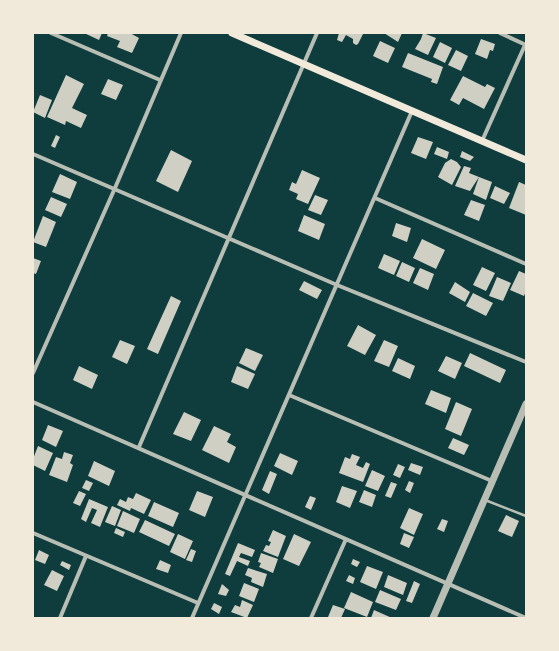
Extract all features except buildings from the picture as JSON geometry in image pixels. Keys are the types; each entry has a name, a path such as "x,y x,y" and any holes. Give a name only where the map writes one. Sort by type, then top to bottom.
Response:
{"main road":[{"path":"232,33 526,160"}],"street":[{"path":"51,33 160,80"},
{"path":"33,373 115,188 181,33"},
{"path":"138,448 317,33"},
{"path":"482,141 525,45 500,33"},
{"path":"192,618 412,111"},
{"path":"33,154 115,188 337,285 526,362"},
{"path":"374,198 526,264"},
{"path":"289,395 492,481"},
{"path":"33,402 246,494 526,618"},
{"path":"433,618 526,404"},
{"path":"33,533 198,603"},
{"path":"311,618 346,538"},
{"path":"60,618 86,556"}],"lane":[{"path":"484,500 526,516"}]}
